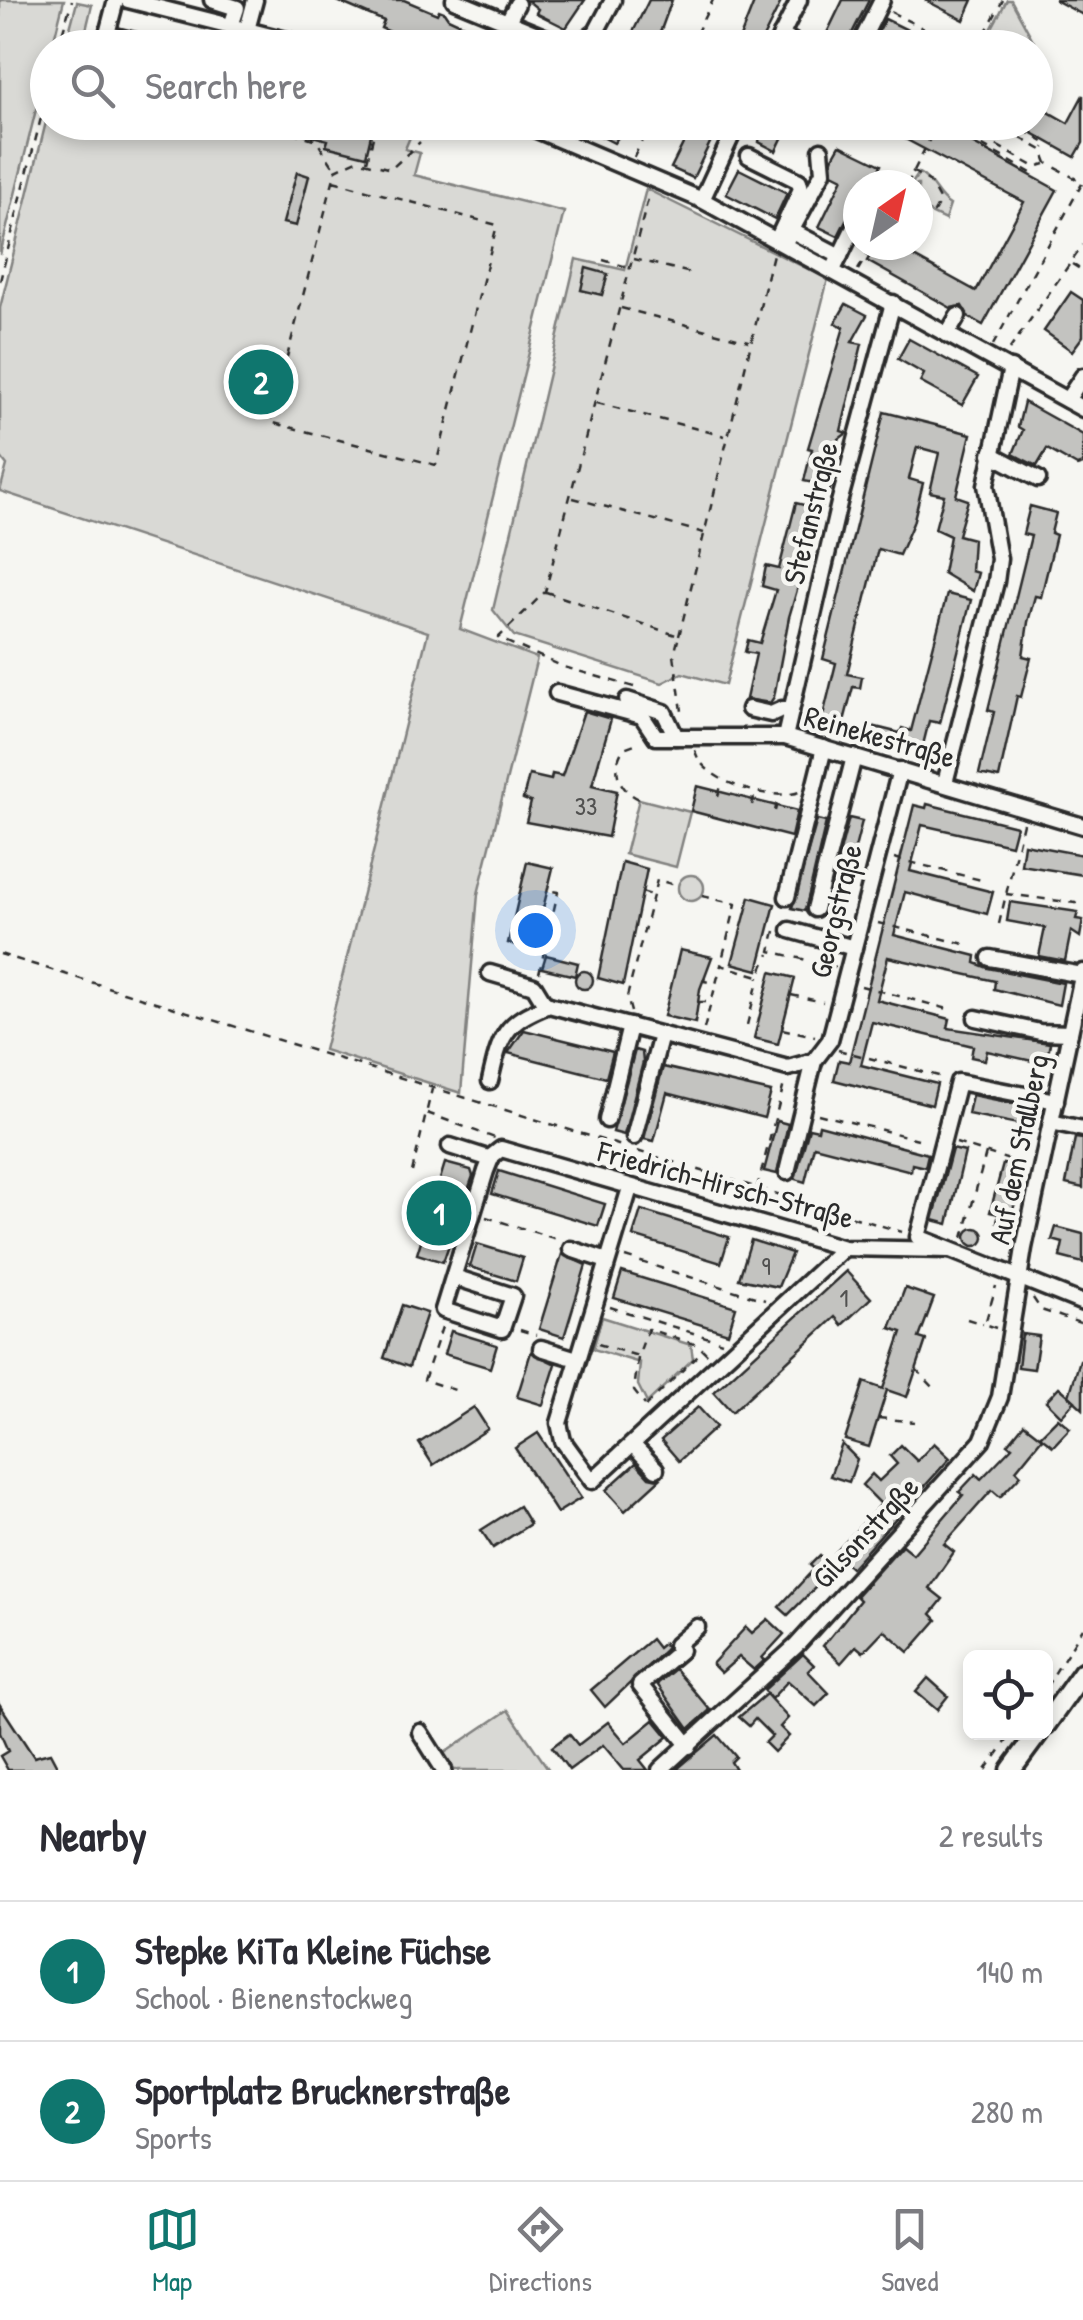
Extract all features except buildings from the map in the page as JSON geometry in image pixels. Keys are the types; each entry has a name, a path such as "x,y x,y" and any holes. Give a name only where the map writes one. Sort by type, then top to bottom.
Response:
{"main road":[{"path":"1053,1714 1083,1672"},
{"path":"1011,1770 1033,1740"}],"street":[{"path":"107,30 116,0"},
{"path":"128,0 245,30"},
{"path":"212,0 237,8 239,28"},
{"path":"239,28 255,0"},
{"path":"454,0 525,30"},
{"path":"597,30 613,0"},
{"path":"784,30 800,0"},
{"path":"867,30 881,3"},
{"path":"507,23 516,4"},
{"path":"574,140 836,263 852,280 1083,409"},
{"path":"702,200 730,140"},
{"path":"783,239 823,172 821,150"},
{"path":"750,156 798,181 801,189 783,239"},
{"path":"836,263 843,249"},
{"name":"Stefanstraße","path":"785,737 839,503 893,303"},
{"path":"948,334 958,316"},
{"path":"945,783 999,559 986,485 1007,366"},
{"path":"1067,400 1083,376"},
{"path":"990,454 1038,479"},
{"path":"557,693 642,716 656,738"},
{"path":"633,695 664,712 676,737"},
{"path":"749,709 771,714 782,709 791,711"},
{"name":"Reinekestraße","path":"656,738 785,737 1083,826"},
{"path":"787,897 824,748"},
{"path":"815,910 854,757"},
{"name":"Georgstraße","path":"829,1044 900,770"},
{"path":"784,926 854,948"},
{"path":"990,958 1083,974"},
{"path":"490,974 534,986 547,1005"},
{"name":"Auf dem Stallberg","path":"1021,1279 1040,1170 1070,1033 1079,1010 1083,974"},
{"path":"490,1081 500,1038 527,1014 547,1005 788,1068 814,1061"},
{"path":"976,1018 1040,1032 1070,1033"},
{"path":"607,1120 633,1027"},
{"path":"634,1136 661,1035"},
{"path":"787,1172 814,1061 829,1044"},
{"path":"918,1237 958,1082 1056,1102"},
{"path":"1051,1122 1083,1129"},
{"name":"Friedrich-Hirsch-Straße","path":"450,1146 630,1188 643,1187 844,1248 954,1251"},
{"path":"454,1277 513,1296 502,1329 443,1310 473,1213 495,1154"},
{"path":"630,1188 559,1423 562,1441 592,1481 844,1248"},
{"name":"Friedrich-Hirsch-Straße","path":"918,1237 1083,1302"},
{"path":"573,1247 609,1257"},
{"name":"Gilsonstraße","path":"660,1770 796,1646 966,1464 995,1412 1021,1279"},
{"path":"541,1348 577,1358"},
{"path":"633,1445 656,1469"},
{"path":"689,1746 640,1685 681,1650 676,1645 697,1628"},
{"path":"420,1732 444,1770"}],"path":[{"path":"63,30 72,0"},
{"path":"698,30 714,0"},
{"path":"987,30 1003,0"},
{"path":"881,3 926,30"},
{"path":"901,26 904,19"},
{"path":"0,281 35,140"},
{"path":"316,140 336,170 333,181 270,422 436,465 497,225 333,181"},
{"path":"367,162 372,140"},
{"path":"627,168 642,140"},
{"path":"913,170 929,140"},
{"path":"969,140 1032,173 1035,167 1047,163"},
{"path":"986,140 1035,167"},
{"path":"987,355 1083,182 1047,163 1042,150 1024,140"},
{"path":"1042,140 1047,144 1042,150"},
{"path":"336,170 357,160 391,169 420,142"},
{"path":"633,695 498,638 545,592 653,179"},
{"path":"933,188 940,201 933,212"},
{"path":"682,690 674,654 750,341 783,239"},
{"path":"1007,366 1083,245"},
{"path":"632,259 690,273"},
{"path":"603,260 630,268"},
{"path":"852,280 864,260"},
{"path":"1071,263 1083,272"},
{"path":"620,308 750,341"},
{"path":"595,403 727,436"},
{"path":"571,498 704,533"},
{"path":"545,592 679,636"},
{"path":"665,698 682,704"},
{"path":"695,737 695,756 722,781 791,795 814,785"},
{"path":"638,799 621,784 618,758 631,744 656,738"},
{"path":"718,796 722,781"},
{"path":"752,805 756,789"},
{"path":"775,811 779,794"},
{"path":"999,924 1026,808"},
{"path":"878,854 985,882"},
{"path":"633,1027 627,997 657,880 679,886"},
{"path":"539,973 558,892 546,890"},
{"path":"641,892 652,896"},
{"path":"1006,894 1083,904"},
{"path":"700,1045 736,904 702,896"},
{"path":"862,918 969,946"},
{"path":"537,926 549,929"},
{"path":"747,1025 759,976 784,926"},
{"path":"636,933 642,935"},
{"path":"762,952 952,1010"},
{"path":"0,954 918,1237"},
{"path":"721,965 759,976"},
{"path":"627,968 634,969"},
{"path":"705,977 704,981 716,984"},
{"path":"790,994 839,1006"},
{"path":"698,1002 711,1002"},
{"path":"782,1029 939,1076"},
{"path":"756,1188 788,1068"},
{"path":"412,1172 432,1088"},
{"path":"802,1110 918,1139"},
{"path":"426,1113 492,1134 495,1154"},
{"path":"944,1138 1040,1170"},
{"path":"954,1251 986,1153"},
{"path":"473,1213 573,1247"},
{"path":"609,1257 770,1302 778,1310"},
{"path":"984,1324 1001,1270"},
{"path":"1021,1279 1041,1310 1083,1324"},
{"path":"594,1303 724,1342 734,1351"},
{"path":"447,1312 424,1380 461,1392"},
{"path":"967,1319 1012,1333"},
{"path":"656,1332 659,1322"},
{"path":"703,1350 646,1406 634,1391 638,1356 648,1329 703,1350 718,1366"},
{"path":"582,1340 638,1356"},
{"path":"916,1368 936,1390"},
{"path":"878,1418 915,1422"},
{"path":"1053,1677 1083,1628"},
{"path":"986,1770 1008,1740"}],"shaded area":[{"path":"0,0 64,0 56,30 30,30 30,134 0,255"},
{"path":"1007,0 1011,0 1027,30 991,30"},
{"path":"77,2 92,5 86,30 70,30"},
{"path":"42,140 409,140 405,149 420,153 414,175 564,212 460,629 537,658 478,894 461,1093 324,1050 428,632 0,491 7,465 0,456 0,308"},
{"path":"933,187 950,205 945,220 933,214"},
{"path":"646,189 828,279 725,685 682,673 662,683 514,636 493,610 576,259 625,270"},
{"path":"639,799 690,812 676,867 625,854"},
{"path":"691,875 700,879 704,888 700,897 691,901 682,897 678,888 682,879"},
{"path":"602,1317 691,1345 693,1359 647,1403 638,1385 640,1363 593,1349"},
{"path":"508,1710 549,1770 454,1770 443,1754"}],"place":[{"name":"Sportplatz Brucknerstraße","path":"261,382"},
{"name":"Stepke KiTa Kleine Füchse","path":"439,1213"}]}
